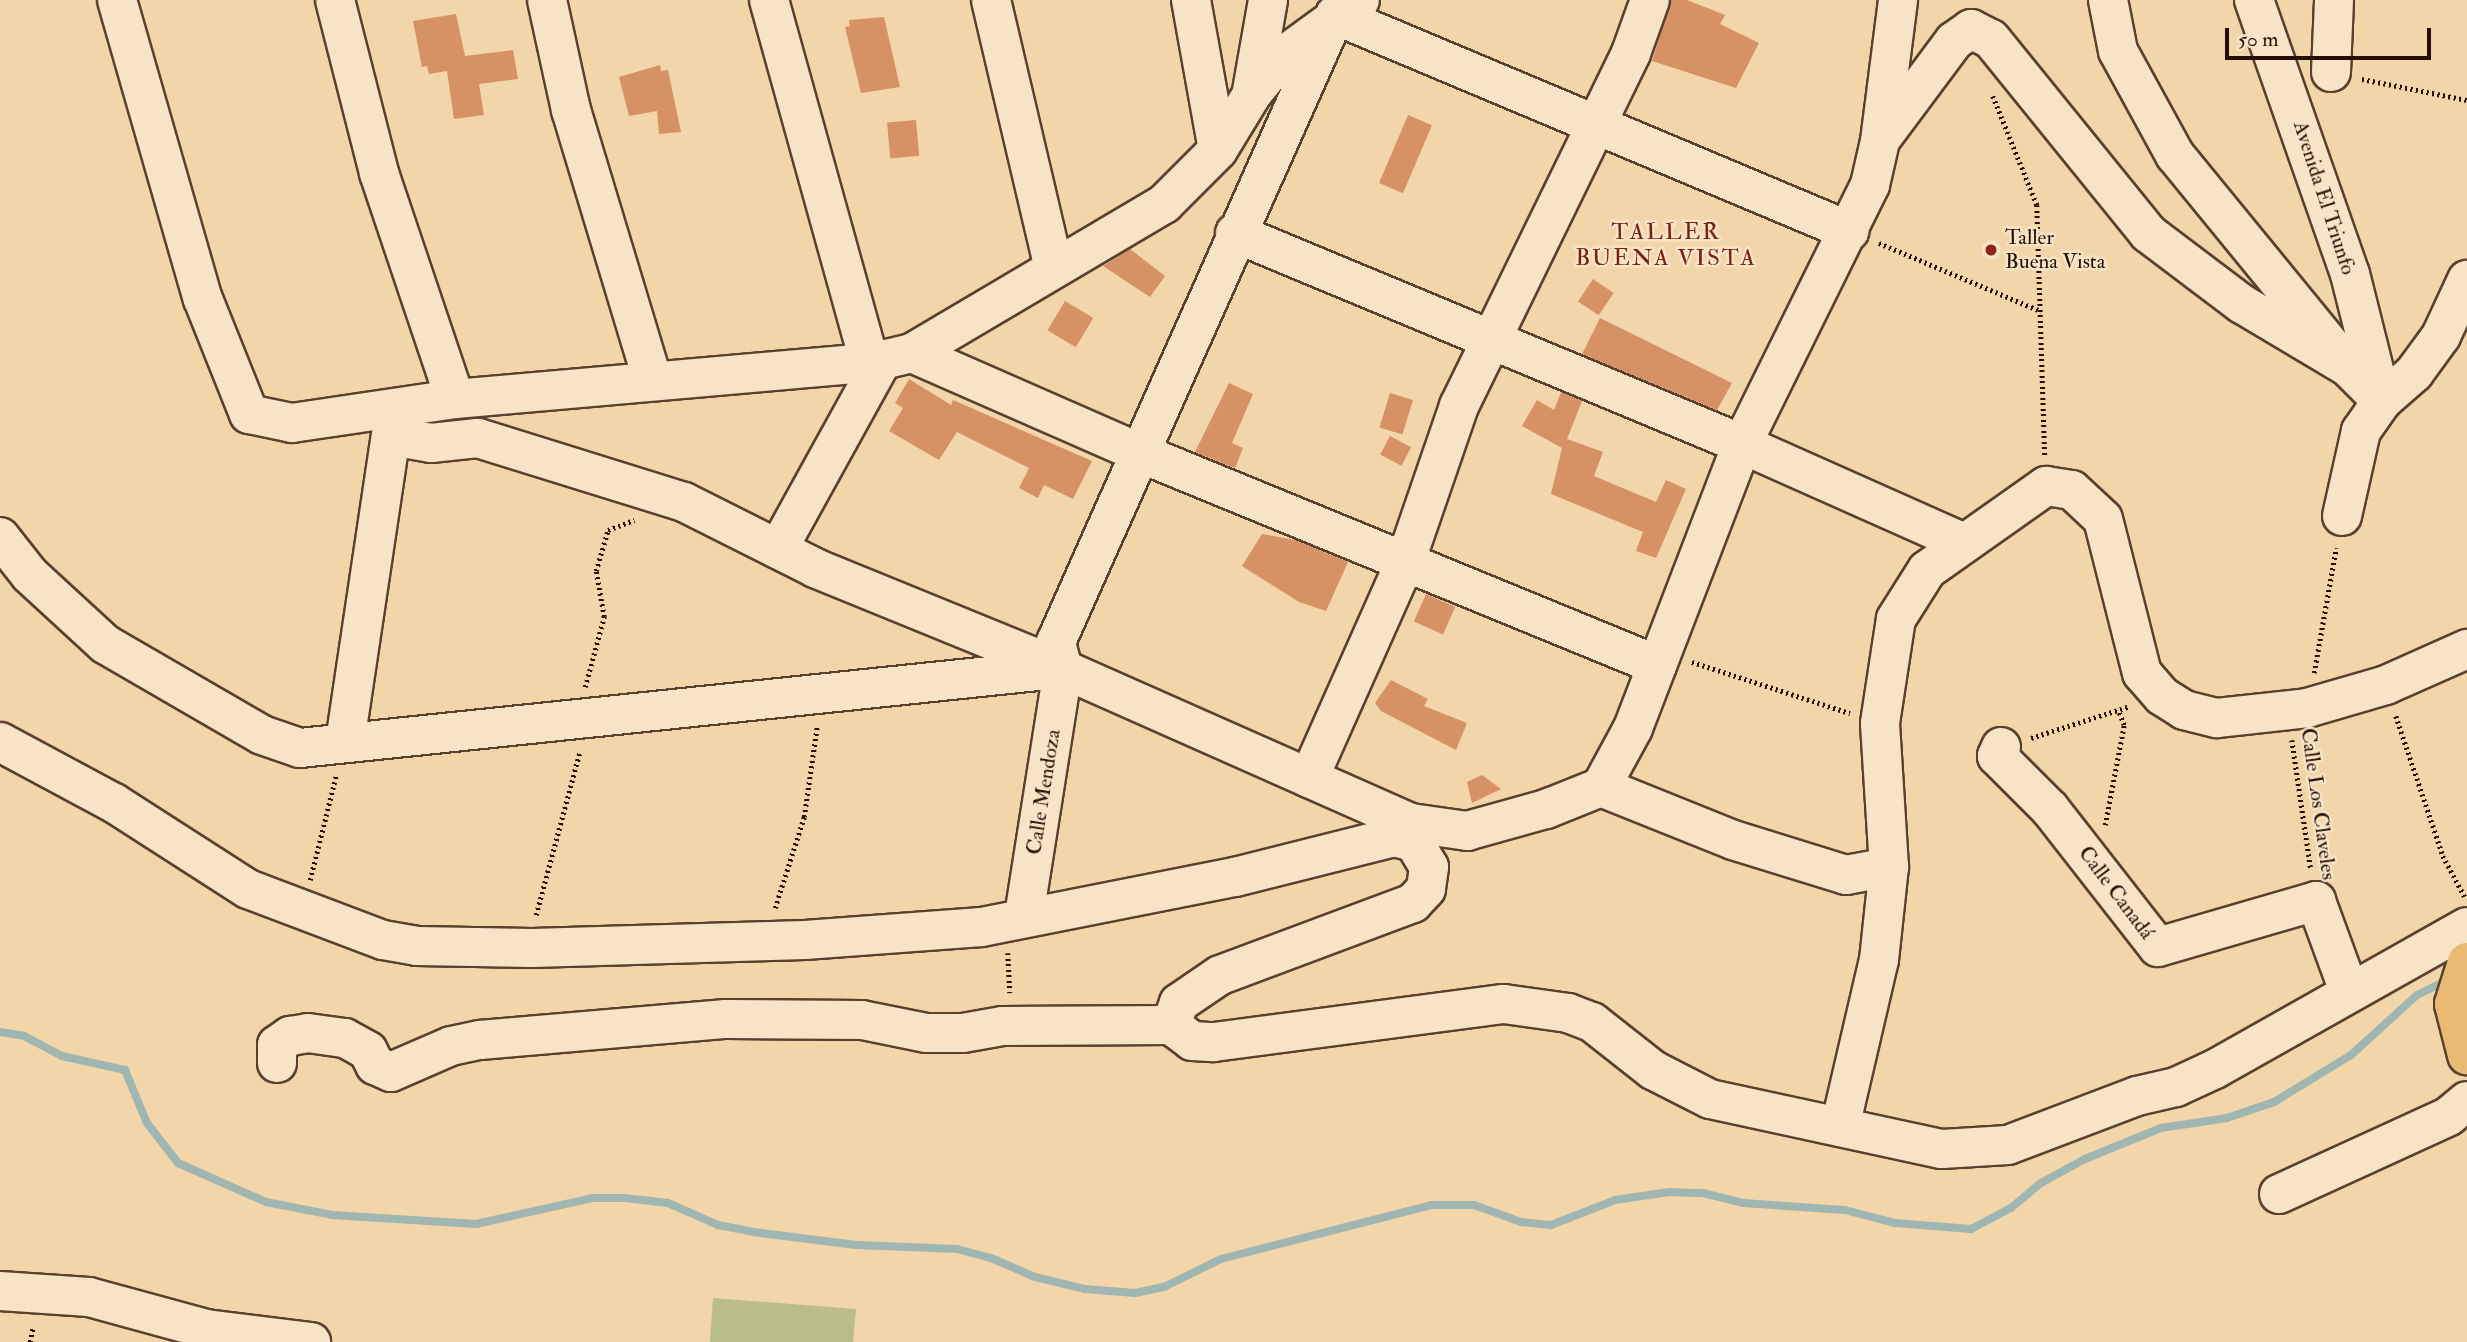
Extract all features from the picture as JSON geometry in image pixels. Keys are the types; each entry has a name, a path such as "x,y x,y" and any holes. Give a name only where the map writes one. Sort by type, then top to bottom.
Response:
{"main road":[{"path":"2467,962 2454,1004 2467,1055"}],"street":[{"path":"117,0 203,299 249,414 292,423 456,399 888,358 1054,268 1164,204 1218,150 1252,94 1283,56 1348,8 1596,123 1849,231"},
{"path":"335,0 379,173 456,399"},
{"path":"547,0 571,110 652,379"},
{"path":"769,0 888,358 778,550"},
{"path":"991,0 1054,268"},
{"path":"1191,0 1218,150"},
{"path":"1252,94 1268,0"},
{"path":"1309,778 1406,560 1460,406 1631,54 1650,0"},
{"path":"0,742 114,803 248,889 383,940 417,946 526,948 764,941 982,927 1016,918 1235,877 1394,836 1467,831 1507,821 1601,787 1633,728 1742,444 1870,185 1880,141 1898,0"},
{"path":"2108,0 2118,51 2175,155 2348,367 2382,401"},
{"name":"Avenida El Triunfo","path":"2254,0 2346,262 2382,401"},
{"path":"2330,72 2334,0"},
{"name":"Calle Mendoza","path":"1016,918 1063,669 1056,642 1236,233 1348,8"},
{"path":"1880,141 1954,41 1971,29 1991,38 2148,233 2242,304 2348,367"},
{"path":"1236,233 1742,444 1964,543"},
{"path":"2342,516 2361,431 2382,401 2414,373 2434,345 2467,280"},
{"path":"888,358 1140,453 1660,659"},
{"path":"345,742 391,436 431,443 478,438 684,502 778,550 1063,669 1411,823 1426,835 1429,867 1426,889 1413,903 1220,975 1179,1003 1171,1025"},
{"path":"1840,1127 1879,960 1889,867 1881,723 1896,619 1927,570 2046,486 2072,490 2103,519 2142,673 2162,696 2184,710 2217,718 2298,710 2386,685 2467,649"},
{"path":"0,537 47,592 105,645 262,735 300,748 1063,669"},
{"name":"Calle Canadá","path":"2001,747 1997,756 2097,865 2158,947 2316,901"},
{"path":"1601,787 1733,841 1846,875 1889,867"},
{"path":"2316,901 2349,991"},
{"path":"277,1063 277,1045 290,1036 308,1032 345,1038 368,1051 375,1065 391,1072 451,1046 480,1040 726,1019 862,1020 926,1033 993,1028 1171,1025 1192,1041 1214,1042 1492,1005 1568,1013 1592,1022 1653,1070 1710,1099 1942,1149 2008,1145 2215,1069 2467,926"},
{"path":"2279,1194 2449,1116 2467,1101"},
{"path":"0,1291 89,1297 206,1329 312,1342"}],"path":[{"path":"2330,72 2467,100"},
{"path":"1988,83 2038,205 2046,486"},
{"path":"1849,231 2041,311"},
{"path":"526,948 587,719 584,681 604,617 596,571 608,530 684,502"},
{"name":"Calle Los Claveles","path":"2316,901 2298,710 2342,516"},
{"path":"1660,659 1881,723"},
{"path":"2386,685 2443,856 2467,899"},
{"path":"764,941 804,817 823,695"},
{"path":"2001,747 2162,696"},
{"path":"2097,865 2124,725 2118,710"},
{"path":"302,911 345,742"},
{"path":"993,1028 1010,998 1016,918"}],"green space":[{"path":"713,1298 856,1309 853,1342 710,1342"}],"building":[{"path":"1671,0 1687,0 1725,15 1720,24 1759,43 1736,88 1652,61"},
{"path":"456,14 465,56 513,50 518,79 479,84 484,115 454,119 447,71 429,74 427,66 422,67 413,21"},
{"path":"884,17 900,87 861,93 845,27 850,26 849,20"},
{"path":"660,65 661,71 668,70 681,132 659,134 657,111 629,116 619,77"},
{"path":"1408,115 1432,125 1403,193 1379,183"},
{"path":"916,120 919,156 890,158 887,123"},
{"path":"1130,249 1165,276 1150,297 1103,266"},
{"path":"1593,279 1614,293 1599,315 1578,301"},
{"path":"1065,301 1093,318 1076,347 1047,330"},
{"path":"1600,318 1732,383 1717,410 1582,354"},
{"path":"909,379 951,405 953,400 1092,461 1073,499 1044,485 1038,498 1019,488 1029,468 957,432 939,460 889,431 903,408 895,403"},
{"path":"1229,383 1253,394 1232,443 1243,448 1235,468 1195,452"},
{"path":"1561,392 1582,401 1567,439 1603,452 1594,476 1656,502 1666,480 1686,489 1656,558 1636,551 1643,532 1551,494 1562,448 1522,426 1537,400 1554,410"},
{"path":"1390,393 1413,400 1402,434 1379,427"},
{"path":"1390,436 1411,447 1401,466 1380,455"},
{"path":"1262,534 1295,540 1348,562 1326,611 1299,602 1242,566"},
{"path":"1426,594 1455,607 1443,634 1414,621"},
{"path":"1391,680 1428,699 1424,706 1467,723 1456,750 1381,711 1375,703"},
{"path":"1482,775 1501,789 1472,803 1467,782"}],"waterway":[{"path":"0,1032 24,1036 62,1056 125,1070 147,1123 178,1163 266,1202 332,1215 476,1224 592,1198 625,1198 668,1203 718,1225 753,1232 856,1245 957,1249 991,1258 1035,1277 1085,1289 1135,1293 1164,1287 1221,1259 1431,1205 1474,1205 1521,1222 1551,1225 1615,1200 1669,1192 1703,1193 1743,1203 1845,1210 1895,1223 1971,1229 2011,1208 2041,1183 2085,1159 2161,1128 2227,1118 2274,1102 2351,1055 2417,995 2448,980"}],"place":[{"name":"Taller Buena Vista","path":"1991,250"}],"district":[{"name":"TALLER BUENA VISTA","path":"1666,245"}]}
